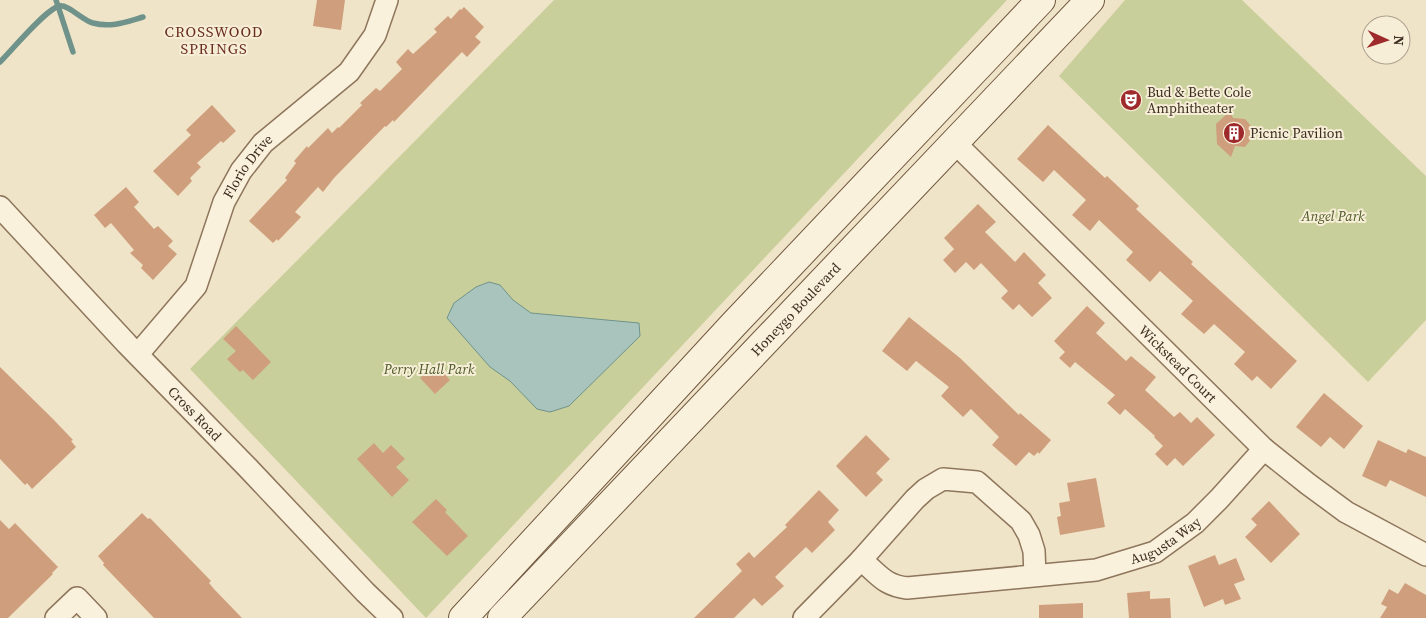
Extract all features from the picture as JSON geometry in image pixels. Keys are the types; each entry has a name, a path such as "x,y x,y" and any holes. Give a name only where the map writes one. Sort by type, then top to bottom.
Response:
{"main road":[{"path":"463,618 734,324 1041,0"},
{"name":"Honeygo Boulevard","path":"502,618 1090,0"}],"street":[{"name":"Florio Drive","path":"138,354 196,286 224,202 241,171 262,143 349,72 375,35 387,0"},
{"name":"Wickstead Court","path":"954,142 1264,449 1346,512 1426,555"},
{"name":"Cross Road","path":"0,208 158,377 392,618"},
{"name":"Augusta Way","path":"861,560 893,587 908,588 1096,570 1155,552 1195,523 1264,449"},
{"path":"804,618 861,560 915,499 943,478 977,482 1021,521 1029,535 1034,551 1035,575"},
{"path":"56,618 77,598 96,618"}],"green space":[{"name":"Perry Hall Park","path":"554,0 1007,0 426,618 190,369"},
{"name":"Angel Park","path":"1125,0 1242,0 1426,176 1426,320 1368,382 1059,76"}],"water":[{"path":"489,282 500,285 513,300 531,313 639,323 640,336 569,406 550,412 537,409 510,381 490,367 447,318 454,303 476,287"}],"building":[{"path":"317,0 345,0 341,30 313,26"},
{"path":"464,7 484,27 475,37 481,42 467,57 462,52 394,122 393,120 385,126 334,178 323,192 318,187 295,212 301,217 278,241 277,239 273,243 249,221 287,180 285,178 296,163 294,161 307,146 308,148 328,128 332,133 339,128 362,105 360,103 376,88 380,91 402,69 396,62 408,49 413,54 437,32 434,29 448,16 451,19"},
{"path":"212,105 236,131 223,143 221,141 197,163 201,167 190,178 192,181 178,196 153,171 191,135 186,130"},
{"name":"Picnic Pavilion","path":"1230,111 1233,118 1245,119 1252,127 1252,138 1245,147 1235,146 1231,157 1217,144 1216,124"},
{"path":"1048,125 1105,178 1107,176 1139,206 1136,209 1193,262 1191,264 1297,361 1271,389 1257,376 1252,381 1234,364 1245,352 1214,324 1204,334 1181,314 1193,301 1160,271 1150,282 1126,260 1133,252 1099,220 1090,231 1072,215 1086,200 1054,170 1043,182 1017,159"},
{"path":"126,187 139,202 134,207 154,229 158,226 173,241 168,246 177,254 153,280 141,268 143,265 130,253 134,250 111,223 105,228 94,215"},
{"path":"978,204 996,222 985,232 1015,262 1024,252 1046,275 1038,283 1052,298 1032,317 1019,304 1013,310 1001,298 1008,291 981,263 974,270 966,262 955,273 943,260 954,249 944,238"},
{"path":"1087,306 1105,323 1096,333 1126,361 1131,356 1156,377 1145,390 1174,417 1180,412 1191,423 1197,417 1215,435 1183,466 1175,458 1167,466 1155,454 1163,446 1155,436 1125,409 1120,415 1107,403 1115,395 1075,362 1070,368 1059,358 1065,352 1054,341"},
{"path":"909,317 960,358 1019,415 1020,413 1051,440 1039,454 1038,452 1034,456 1029,452 1016,466 992,445 999,437 971,409 963,417 941,396 949,387 916,361 907,371 882,351"},
{"path":"236,326 271,362 253,380 243,370 240,372 227,359 236,351 223,339"},
{"path":"436,364 450,380 435,394 420,378"},
{"path":"0,367 73,440 71,441 76,447 32,489 27,483 25,485 0,459"},
{"path":"1324,393 1363,426 1344,449 1330,437 1321,447 1296,427"},
{"path":"866,435 890,459 876,473 883,480 866,497 836,466"},
{"path":"1378,440 1406,453 1408,449 1426,457 1426,497 1390,480 1386,487 1362,476"},
{"path":"374,443 383,453 391,445 405,459 396,467 409,480 392,497 357,459"},
{"path":"1096,478 1105,527 1060,535 1057,517 1061,516 1059,503 1070,501 1067,483"},
{"path":"819,490 839,510 828,522 835,530 812,553 806,547 775,577 784,586 762,606 754,598 734,618 694,618 742,571 736,564 749,552 754,558 787,527 785,525"},
{"path":"436,499 447,510 445,512 468,536 447,556 412,522"},
{"path":"1269,501 1300,534 1271,563 1245,537 1257,525 1251,519"},
{"path":"142,513 148,519 150,518 211,581 209,583 214,589 242,618 154,618 103,565 104,563 98,556"},
{"path":"0,520 9,529 15,523 58,567 8,618 0,618"},
{"path":"1215,555 1219,565 1236,558 1245,580 1234,584 1241,599 1225,605 1223,599 1204,607 1188,566"},
{"path":"1405,583 1426,595 1426,618 1380,618 1387,607 1381,604 1389,589 1398,594"},
{"path":"1150,591 1150,599 1170,598 1171,618 1129,618 1127,593"},
{"path":"1083,603 1083,618 1039,618 1039,605"}],"waterway":[{"path":"56,0 73,52"},
{"path":"0,62 37,22 59,6 67,7 93,23 106,25 118,24 143,17"}],"place":[{"name":"Bud & Bette Cole Amphitheater","path":"1131,100"},
{"name":"Picnic Pavilion","path":"1234,133"}],"district":[{"name":"CROSSWOOD SPRINGS","path":"214,40"}]}
